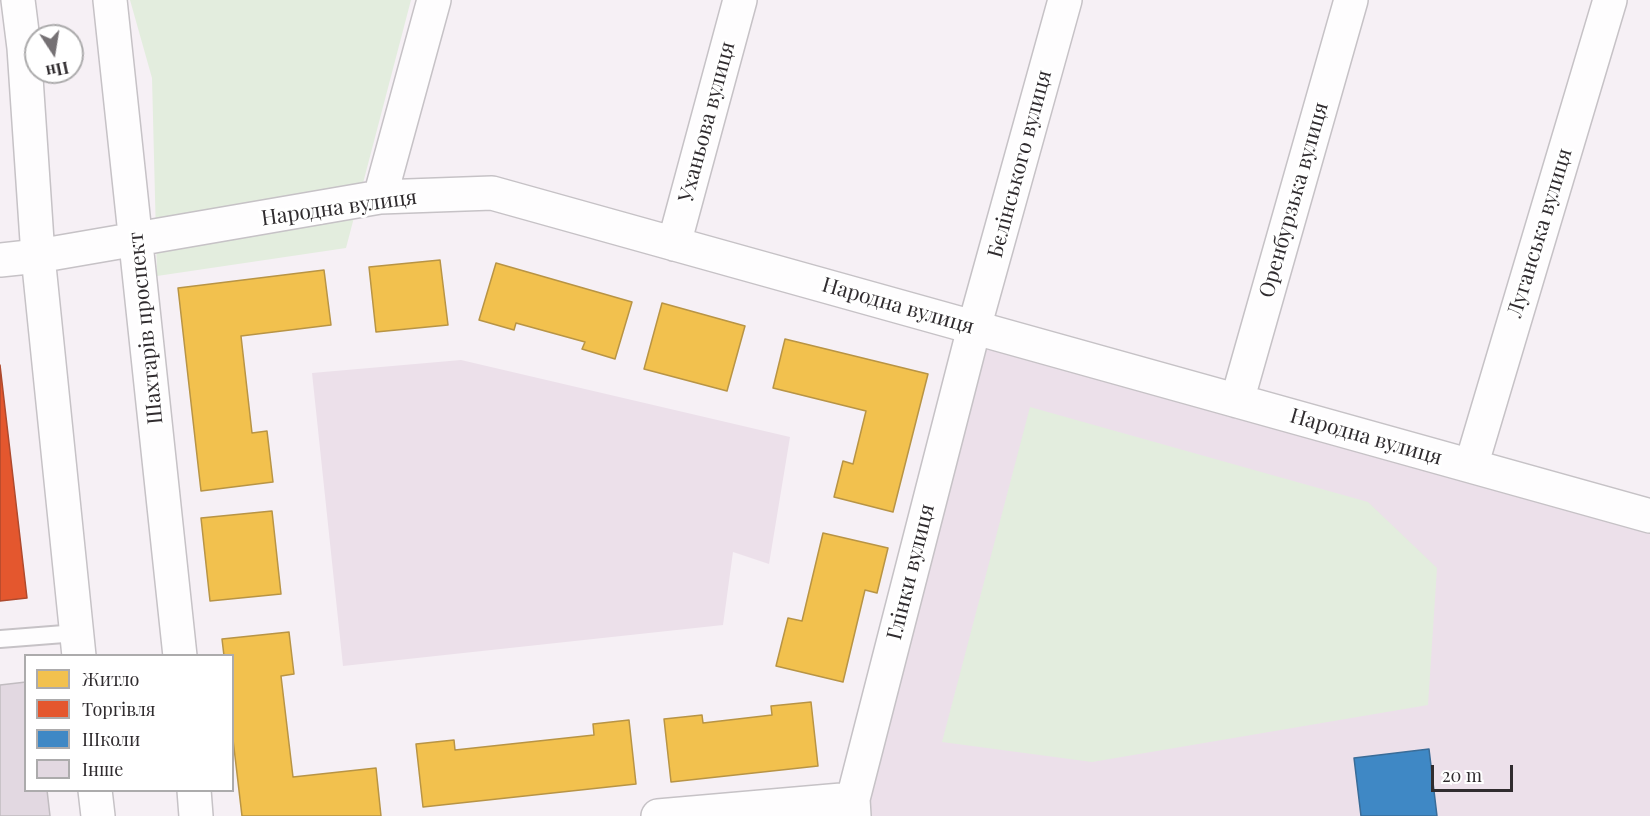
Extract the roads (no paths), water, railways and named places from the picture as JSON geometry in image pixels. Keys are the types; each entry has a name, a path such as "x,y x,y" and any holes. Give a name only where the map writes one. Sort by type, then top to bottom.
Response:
{"street":[{"path":"18,0 24,48 38,256 78,644"},
{"name":"Шахтарів проспект","path":"110,0 180,654"},
{"path":"380,197 435,0"},
{"name":"Уханьова вулиця","path":"674,244 740,0"},
{"name":"Бєлінського вулиця","path":"974,328 1065,0"},
{"name":"Оренбурзька вулиця","path":"1237,401 1351,0"},
{"name":"Луганська вулиця","path":"1471,466 1610,0"},
{"name":"Народна вулиця","path":"0,260 38,256 380,197 492,193 1650,516"},
{"name":"Глінки вулиця","path":"853,808 974,328"},
{"path":"95,792 98,816"},
{"path":"194,792 196,816"},
{"path":"658,816 853,808"}],"lane":[{"path":"0,639 78,644"}]}
